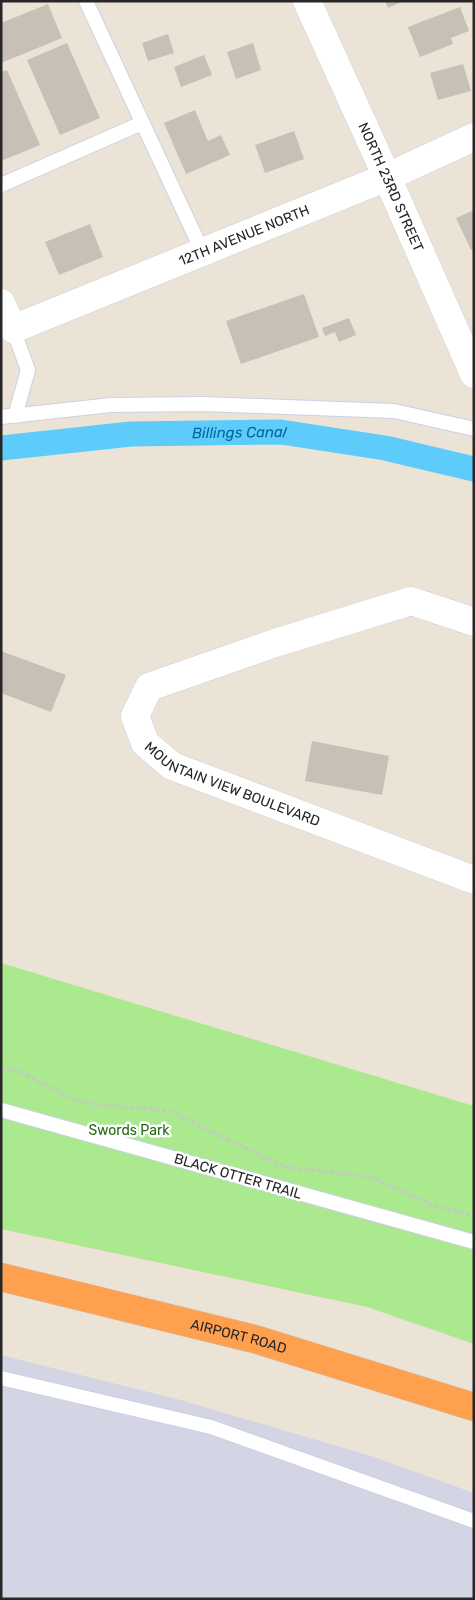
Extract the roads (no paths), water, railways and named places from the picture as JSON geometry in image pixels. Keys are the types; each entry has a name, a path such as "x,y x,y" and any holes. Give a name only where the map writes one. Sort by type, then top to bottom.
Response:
{"highway":[{"name":"AIRPORT ROAD","path":"1,1277 258,1340 474,1407"}],"street":[{"name":"NORTH 23RD STREET","path":"307,1 387,177 463,324 474,374"},
{"name":"12TH AVENUE NORTH","path":"13,329 387,177 474,137"},
{"path":"1,303 13,329"},
{"name":"MOUNTAIN VIEW BOULEVARD","path":"474,622 411,601 275,643 150,687 135,716 145,743 172,766 474,880"}],"lane":[{"path":"86,1 203,253"},
{"path":"1,185 142,123"},
{"path":"13,329 28,370 8,416 112,405 212,405 394,411 474,429"},
{"name":"BLACK OTTER TRAIL","path":"1,1110 474,1242"},
{"path":"1,1378 211,1427 474,1521"}],"waterway":[{"name":"Billings Canal","path":"1,448 131,434 281,432 385,448 474,469"}],"park label":[{"name":"Swords Park","path":"129,1130"}]}
